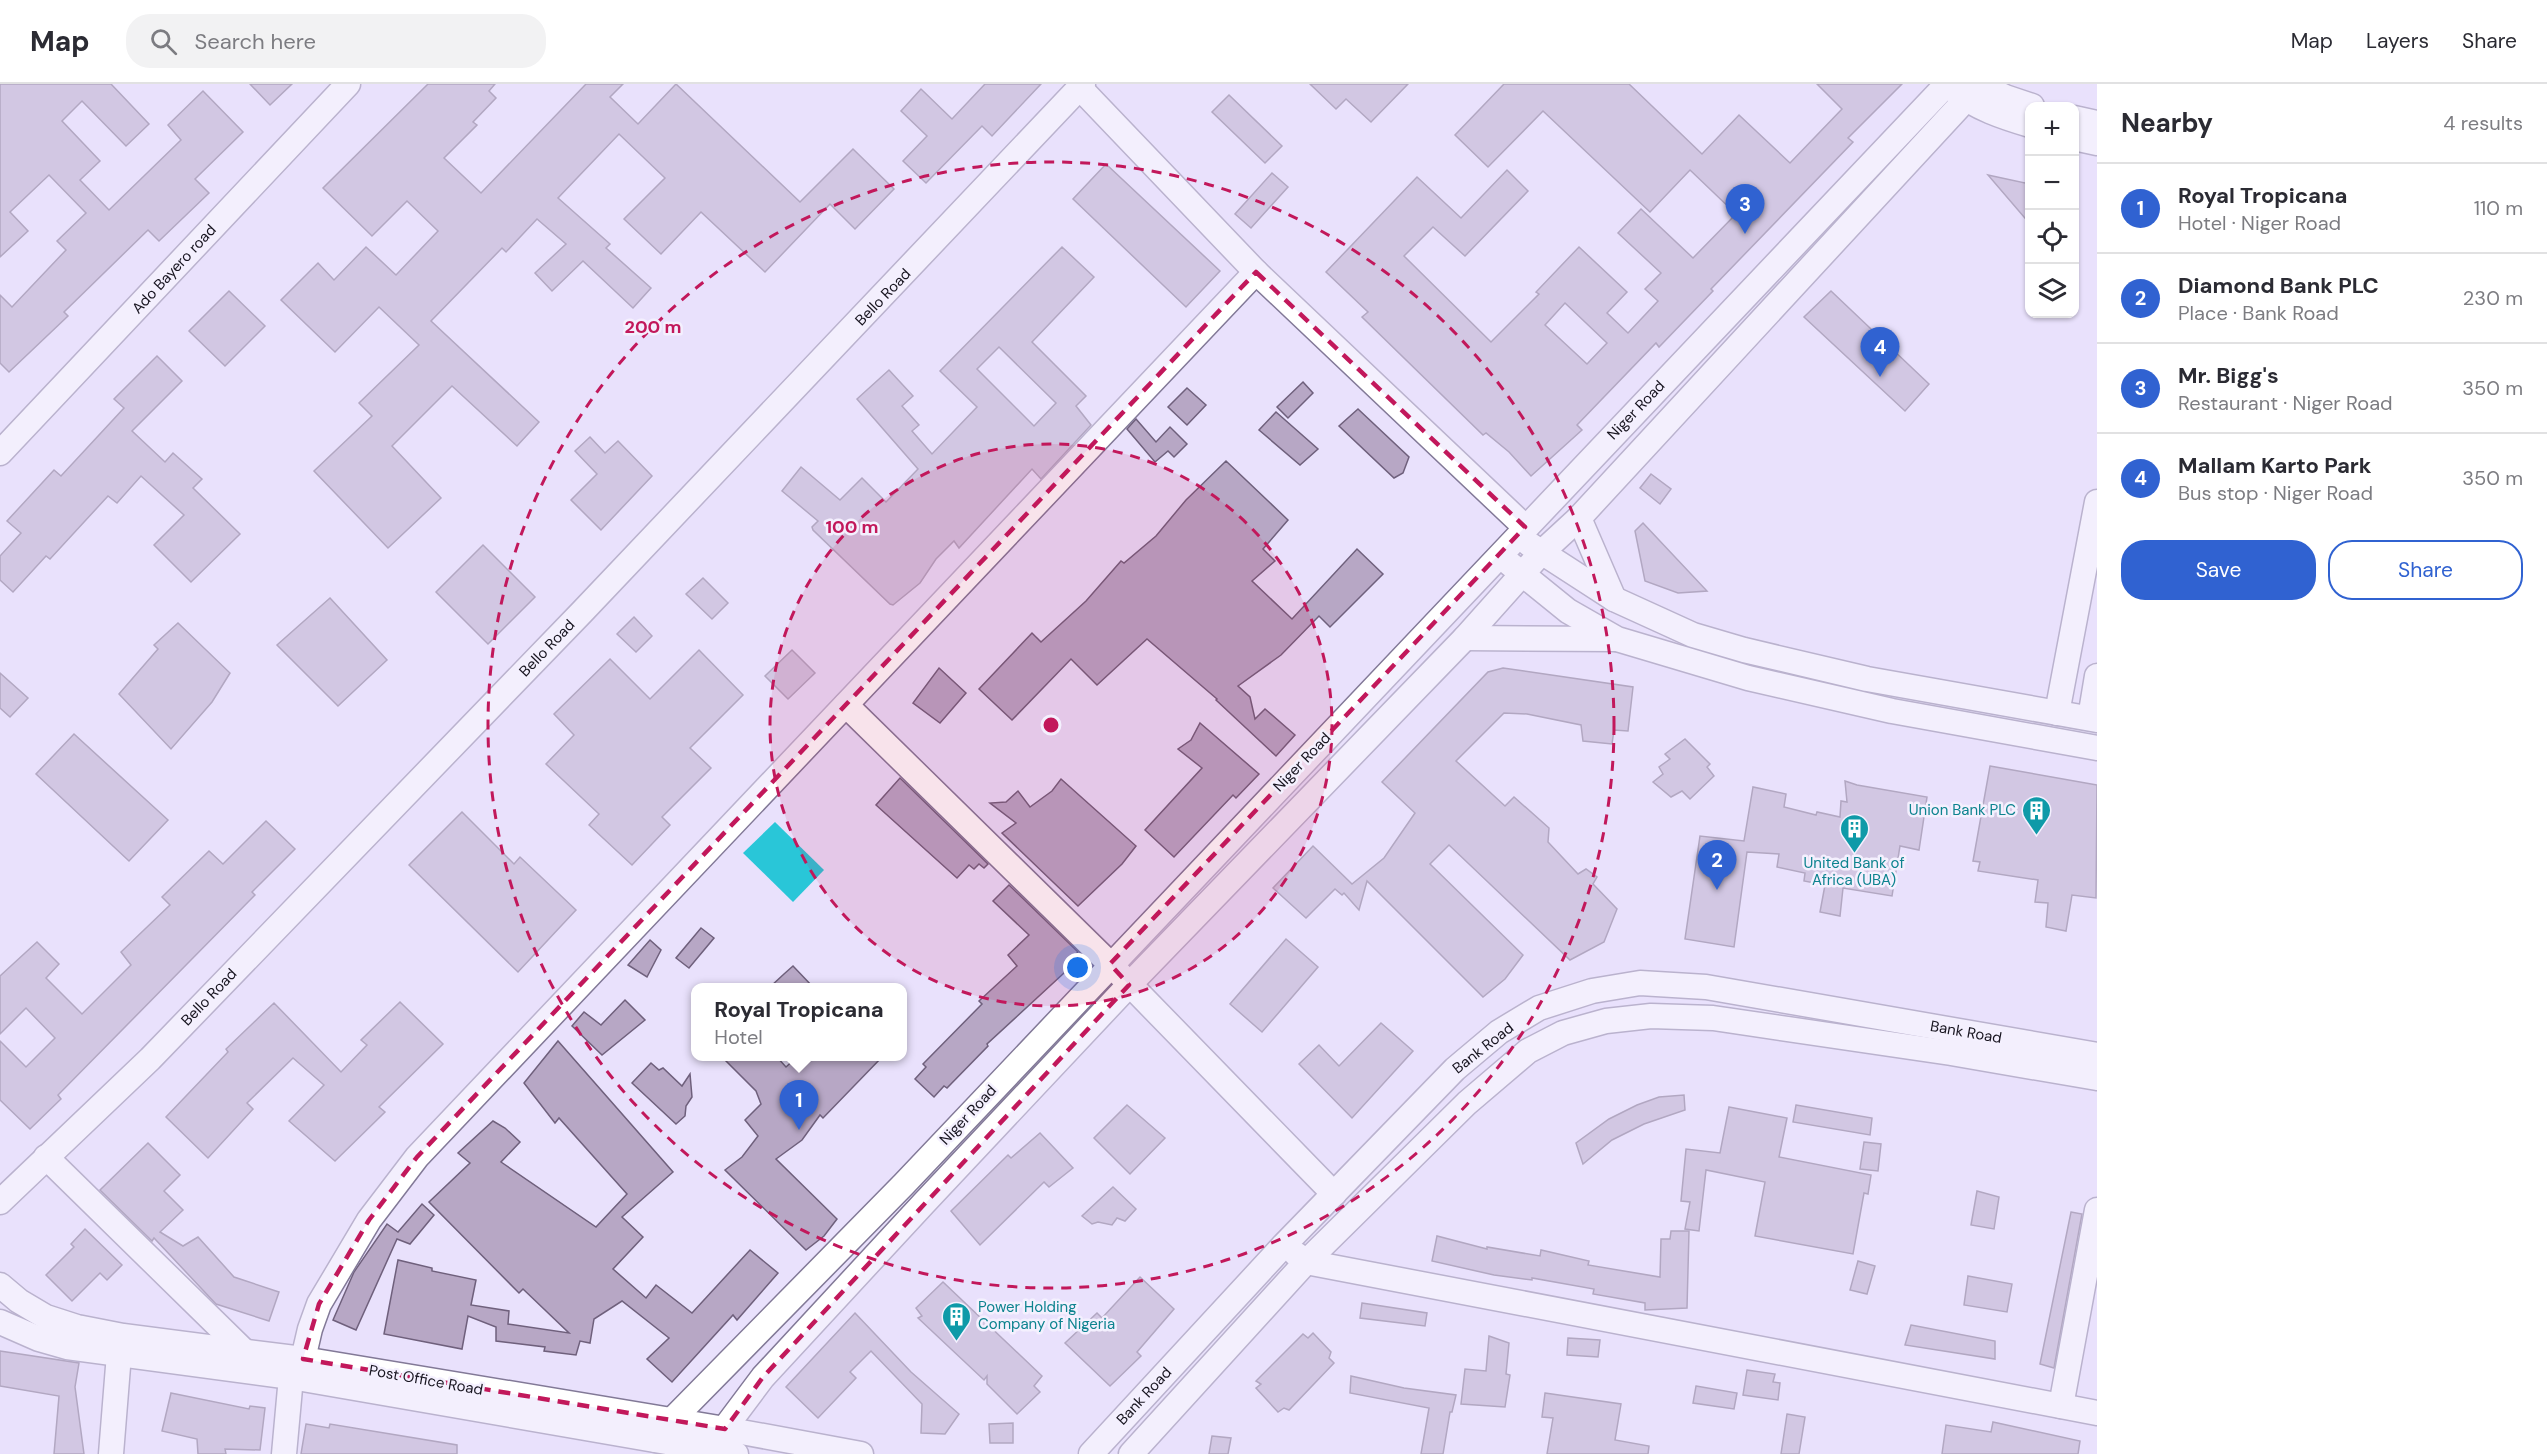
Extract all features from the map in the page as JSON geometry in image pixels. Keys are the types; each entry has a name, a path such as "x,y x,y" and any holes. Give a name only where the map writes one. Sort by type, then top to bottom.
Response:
{"street":[{"name":"Ado Bayero road","path":"0,453 348,84"},
{"path":"1947,84 1977,88 2025,104"},
{"name":"Niger Road","path":"656,1440 671,1421 904,1184 1110,964 1947,84"},
{"path":"1082,86 1256,272 1542,553 1614,598 1693,635 1744,650 1867,679 2093,719 2097,676"},
{"name":"Bello Road","path":"0,1202 171,1037 606,586 1082,86"},
{"path":"1977,88 2005,117 2025,123"},
{"name":"Niger Road","path":"709,1449 763,1377 924,1203 1129,985 1465,638 1542,553 1579,518 1977,88"},
{"path":"2079,119 2097,123"},
{"path":"2079,139 2097,142"},
{"path":"284,1454 297,1368 319,1304 369,1220 417,1157 1256,272"},
{"path":"2057,713 2097,502"},
{"path":"1579,518 1614,598"},
{"path":"1499,555 1568,611 1617,639 1759,681 1892,711 2097,748"},
{"path":"1465,638 1617,639"},
{"path":"846,705 1110,964 1334,1194"},
{"name":"Bank Road","path":"1091,1454 1284,1245 1455,1069 1499,1032 1539,1008 1592,991 1640,983 1706,987 1953,1041 2097,1078"},
{"name":"Bank Road","path":"1131,1454 1306,1262 1467,1103 1528,1051 1563,1033 1606,1021 1651,1016 1713,1018 2097,1055"},
{"path":"46,1157 244,1351"},
{"path":"904,1184 924,1203"},
{"path":"2061,1406 2097,1210"},
{"path":"1284,1245 1306,1262 2097,1413"},
{"name":"Post Office Road","path":"0,1285 19,1301 46,1317 76,1327 123,1336 244,1351 297,1368 736,1454"},
{"name":"Post Office Road","path":"0,1322 39,1340 67,1347 119,1354 297,1368 725,1429 861,1454"},
{"path":"111,1454 119,1354"}],"highlighted area":[{"path":"1256,272 1525,527 1110,964 1129,985 763,1377 725,1429 303,1359 319,1304 369,1220 417,1157"}],"water":[{"path":"775,822 824,870 793,902 743,853"}],"building":[{"path":"0,84 111,84 149,124 126,146 82,101 62,121 100,161 80,180 109,210 181,140 168,125 203,91 243,132 195,179 209,193 159,241 148,230 64,312 68,316 9,372 0,363 0,295 12,307 66,250 57,241 86,213 49,175 10,212 28,231 0,257"},
{"path":"250,84 292,84 270,105"},
{"path":"428,84 495,84 489,91 496,98 473,122 477,125 444,158 481,193 586,84 623,84 610,97 638,124 676,84 800,202 853,149 894,189 855,229 830,204 765,272 701,212 661,254 624,219 665,178 619,134 558,198 610,244 606,248 651,288 633,308 583,261 552,291 535,273 566,244 537,219 506,252 502,248 431,321 539,422 517,446 452,386 392,446 441,498 388,548 314,471 372,416 359,403 419,345 379,307 335,352 281,300 318,263 334,280 366,247 396,275 438,231 407,201 372,236 323,188"},
{"path":"985,84 1041,84 992,136 982,126 926,183 903,161 927,136 901,111 921,89 952,119"},
{"path":"1310,84 1408,84 1371,122 1346,99 1336,109"},
{"path":"1504,84 1629,84 1702,154 1739,115 1790,163 1842,109 1817,84 1902,84 1848,138 1853,142 1711,289 1713,291 1659,347 1656,343 1577,425 1582,430 1531,476 1509,452 1486,433 1483,435 1362,317 1368,312 1326,272 1417,177 1461,218 1507,170 1528,191 1465,256 1433,227 1404,256 1491,342 1539,294 1536,292 1579,247 1627,292 1607,313 1628,333 1658,301 1645,289 1661,273 1618,233 1641,209 1693,258 1736,214 1690,170 1650,212 1543,111 1488,167 1455,135","holes":["1565,303 1607,343 1587,364 1545,325"]},
{"path":"1229,95 1282,146 1265,163 1212,112"},
{"path":"1106,164 1220,271 1186,307 1073,199"},
{"path":"1272,173 1288,187 1251,228 1235,214"},
{"path":"1988,175 2025,183 2025,218"},
{"path":"1062,247 1094,277 1032,342 1086,396 1076,406 1091,425 1041,479 1032,469 959,548 954,541 936,559 920,583 893,605 813,530 812,527 818,521 782,491 801,467 840,500 862,478 886,502 918,469 857,399 889,370 913,396 902,406 919,425 912,431 932,454 977,407 940,371","holes":["999,347 1056,403 1034,426 977,369"]},
{"path":"229,291 265,326 225,366 189,331"},
{"path":"1831,291 1929,384 1905,411 1804,317"},
{"path":"157,356 182,381 132,431 165,462 173,453 202,479 193,488 240,534 191,582 154,545 184,515 141,476 117,503 108,496 50,559 46,556 13,592 0,580 0,556 21,533 7,521 54,470 61,476 124,408 114,399"},
{"path":"1303,382 1313,393 1288,418 1277,407"},
{"path":"1187,388 1206,405 1187,425 1168,407"},
{"path":"1358,409 1409,457 1403,473 1394,478 1339,426"},
{"path":"1276,412 1318,449 1300,465 1259,430"},
{"path":"1136,419 1156,442 1170,427 1187,444 1174,457 1168,451 1155,462 1127,429"},
{"path":"590,437 605,453 618,441 652,476 601,530 571,500 597,474 575,451"},
{"path":"1226,461 1288,520 1263,549 1275,561 1252,581 1292,619 1357,549 1383,574 1330,627 1319,616 1281,655 1238,686 1250,697 1255,719 1265,709 1295,735 1276,756 1217,699 1147,639 1097,685 1071,659 1012,720 979,689 1032,633 1041,642 1086,601 1121,561 1124,563 1156,536 1186,500"},
{"path":"1651,474 1671,489 1660,504 1640,488"},
{"path":"1643,523 1707,591 1678,593 1645,581 1635,531"},
{"path":"483,545 535,597 488,644 436,592"},
{"path":"703,578 728,603 712,619 686,594"},
{"path":"330,598 387,660 338,706 277,645"},
{"path":"634,617 652,636 636,652 617,634"},
{"path":"178,623 230,673 212,702 171,749 119,694 158,649 154,645"},
{"path":"699,650 743,695 690,748 711,768 662,817 670,825 632,865 589,825 599,814 546,764 574,735 554,714 610,659 650,699"},
{"path":"792,650 815,673 788,699 765,676"},
{"path":"939,668 966,693 940,723 913,703"},
{"path":"1503,668 1633,687 1628,731 1614,730 1612,744 1583,741 1581,725 1527,714 1504,713 1456,761 1505,806 1514,797 1549,828 1548,842 1578,874 1586,869 1597,877 1593,884 1617,909 1604,942 1570,960 1449,845 1430,864 1523,955 1505,979 1483,997 1367,881 1359,910 1344,893 1342,895 1335,889 1306,918 1273,888 1313,846 1352,884 1384,858 1415,813 1382,782 1488,672"},
{"path":"0,673 28,698 10,717 0,708"},
{"path":"1200,723 1259,774 1236,798 1233,795 1174,857 1145,830 1202,768 1178,749 1191,740"},
{"path":"74,734 168,820 129,861 36,774"},
{"path":"1685,739 1710,764 1707,767 1714,776 1690,799 1682,791 1671,797 1653,782 1663,774 1659,767 1670,759 1665,754"},
{"name":"Union Bank PLC","path":"1990,766 2097,785 2096,898 2072,895 2066,931 2046,927 2048,903 2035,902 2038,880 1978,871 1980,862 1973,861"},
{"path":"900,778 988,864 984,868 979,864 974,869 969,865 957,878 876,805"},
{"path":"1061,779 1136,846 1122,864 1078,906 1002,833 1016,823 990,803 1006,802 1018,791 1030,807 1052,791"},
{"path":"1845,781 1927,797 1919,850 1900,846 1892,896 1843,888 1840,916 1820,912 1825,885 1804,881 1805,873 1777,867 1779,854 1747,852 1734,947 1685,939 1700,836 1744,841 1753,787 1786,794 1784,807 1816,815 1817,812 1840,817 1841,801 1847,802"},
{"path":"462,812 514,864 520,857 576,910 518,972 409,865"},
{"path":"266,821 295,849 252,892 255,895 58,1095 61,1099 30,1129 0,1100 0,1041 26,1067 55,1038 26,1008 0,1034 0,976 37,942 59,964 46,978 82,1014 131,965 121,952 170,905 162,897 209,851 223,864"},
{"path":"1009,885 1078,952 1073,957 1077,961 987,1044 988,1046 947,1088 944,1086 934,1097 915,1079 926,1067 923,1064 982,1004 979,1001 1017,966 1008,955 1029,935 993,901"},
{"path":"701,928 714,938 689,968 676,958"},
{"path":"1286,939 1318,967 1262,1032 1230,1004"},
{"path":"650,940 661,950 647,977 628,965"},
{"path":"793,966 809,983 774,983"},
{"path":"625,1000 645,1020 602,1055 572,1026 584,1012 601,1025"},
{"path":"400,1002 443,1044 379,1107 385,1112 335,1161 289,1121 324,1085 293,1058 247,1103 253,1109 208,1158 166,1117 228,1052 226,1049 274,1003 341,1072 367,1045 361,1040"},
{"path":"1381,1023 1413,1051 1352,1118 1299,1064 1319,1045 1339,1066"},
{"path":"558,1041 673,1172 622,1217 643,1237 613,1269 646,1298 656,1285 692,1313 750,1250 778,1273 737,1320 733,1315 672,1382 647,1359 669,1338 622,1301 594,1319 590,1343 580,1341 576,1355 544,1351 545,1347 496,1341 496,1327 468,1316 462,1349 384,1334 398,1260 432,1268 432,1271 476,1280 471,1305 509,1311 508,1324 569,1333 523,1289 519,1293 429,1202 470,1163 458,1153 493,1121 505,1128 520,1142 501,1162 596,1227 627,1194 559,1118 555,1123 524,1083"},
{"path":"726,1061 781,1061 786,1067 793,1061 878,1061 823,1118 820,1115 802,1140 776,1159 837,1219 824,1236 806,1250 725,1170 742,1157 758,1136 745,1120 761,1104 756,1091"},
{"path":"651,1063 659,1070 663,1068 682,1086 690,1074 692,1097 686,1106 685,1116 676,1124 632,1083"},
{"path":"1684,1095 1685,1110 1644,1124 1612,1140 1583,1164 1576,1143 1609,1119 1659,1097"},
{"path":"1127,1105 1165,1138 1130,1174 1094,1138"},
{"path":"1796,1105 1872,1118 1870,1135 1793,1122"},
{"path":"1729,1107 1787,1118 1779,1157 1871,1175 1868,1194 1864,1193 1853,1254 1755,1236 1765,1182 1706,1170 1699,1231 1685,1229 1690,1202 1681,1201 1686,1149 1720,1153"},
{"path":"1040,1133 1073,1168 1049,1187 1044,1182 980,1245 951,1211 1008,1155 1011,1158"},
{"path":"1864,1142 1881,1144 1878,1171 1860,1169"},
{"path":"148,1143 180,1175 164,1191 183,1210 160,1232 183,1246 198,1237 234,1277 279,1292 269,1321 216,1304 154,1238 152,1241 100,1190"},
{"path":"1113,1187 1136,1209 1125,1221 1117,1218 1112,1225 1098,1222 1092,1224 1082,1216"},
{"path":"1977,1191 1999,1197 1994,1229 1971,1225"},
{"path":"422,1204 434,1215 410,1244 397,1239 356,1330 333,1320 354,1272 387,1224 398,1232"},
{"path":"2071,1212 2082,1214 2054,1368 2040,1364"},
{"path":"85,1229 122,1265 107,1280 100,1273 72,1301 46,1275 74,1247 71,1244"},
{"path":"1671,1231 1689,1231 1687,1308 1645,1310 1645,1303 1593,1294 1594,1289 1532,1278 1532,1280 1494,1275 1432,1261 1437,1236 1487,1249 1487,1247 1540,1256 1541,1250 1589,1261 1588,1265 1660,1277 1661,1239 1670,1239"},
{"path":"1858,1261 1875,1266 1867,1294 1850,1290"},
{"path":"1968,1276 2012,1284 2007,1312 1964,1305"},
{"path":"1140,1277 1174,1309 1137,1352 1141,1356 1110,1386 1065,1343 1097,1313 1102,1318"},
{"name":"Power Holding Company of Nigeria","path":"943,1282 1042,1376 1034,1386 1040,1392 1017,1414 987,1384 987,1376 984,1380 918,1318 922,1316 916,1308"},
{"path":"1362,1303 1427,1313 1425,1326 1360,1318"},
{"path":"855,1313 911,1372 959,1414 945,1434 921,1433 922,1404 871,1351 850,1372 856,1378 818,1418 786,1387"},
{"path":"1911,1325 1995,1341 1995,1359 1905,1345"},
{"path":"1313,1333 1331,1352 1329,1358 1334,1363 1289,1410 1284,1408 1278,1412 1256,1388 1261,1384 1256,1381 1303,1334 1308,1338"},
{"path":"1489,1336 1509,1343 1506,1374 1510,1375 1505,1407 1461,1404 1465,1369 1486,1371"},
{"path":"1568,1338 1600,1340 1598,1357 1567,1355"},
{"path":"0,1351 79,1363 75,1387 84,1454 54,1454 59,1396 0,1386"},
{"path":"1747,1370 1775,1374 1773,1382 1780,1383 1778,1400 1743,1395"},
{"path":"1351,1376 1404,1388 1456,1395 1452,1412 1450,1412 1443,1454 1421,1454 1429,1408 1350,1393"},
{"path":"1696,1386 1737,1393 1734,1409 1693,1403"},
{"path":"171,1393 249,1409 250,1406 265,1408 260,1450 225,1449 226,1454 198,1454 197,1439 162,1431"},
{"path":"1545,1393 1621,1404 1615,1440 1649,1446 1648,1454 1547,1454 1553,1418 1542,1417"},
{"path":"1787,1414 1805,1417 1799,1454 1781,1454"},
{"path":"1993,1422 2080,1441 2078,1454 1942,1454 1946,1425 1991,1432"},
{"path":"1013,1423 1013,1443 990,1443 989,1424"},
{"path":"306,1424 329,1428 330,1424 457,1445 457,1454 301,1454"},
{"path":"1212,1436 1231,1438 1228,1454 1209,1454"}],"place":[{"name":"Mr. Bigg's","path":"1745,234"},
{"name":"Mallam Karto Park","path":"1880,377"},
{"name":"Union Bank PLC","path":"2037,836"},
{"name":"United Bank of Africa (UBA)","path":"1854,854"},
{"name":"Diamond Bank PLC","path":"1717,890"},
{"name":"Royal Tropicana","path":"799,1130"},
{"name":"Power Holding Company of Nigeria","path":"957,1342"}]}
